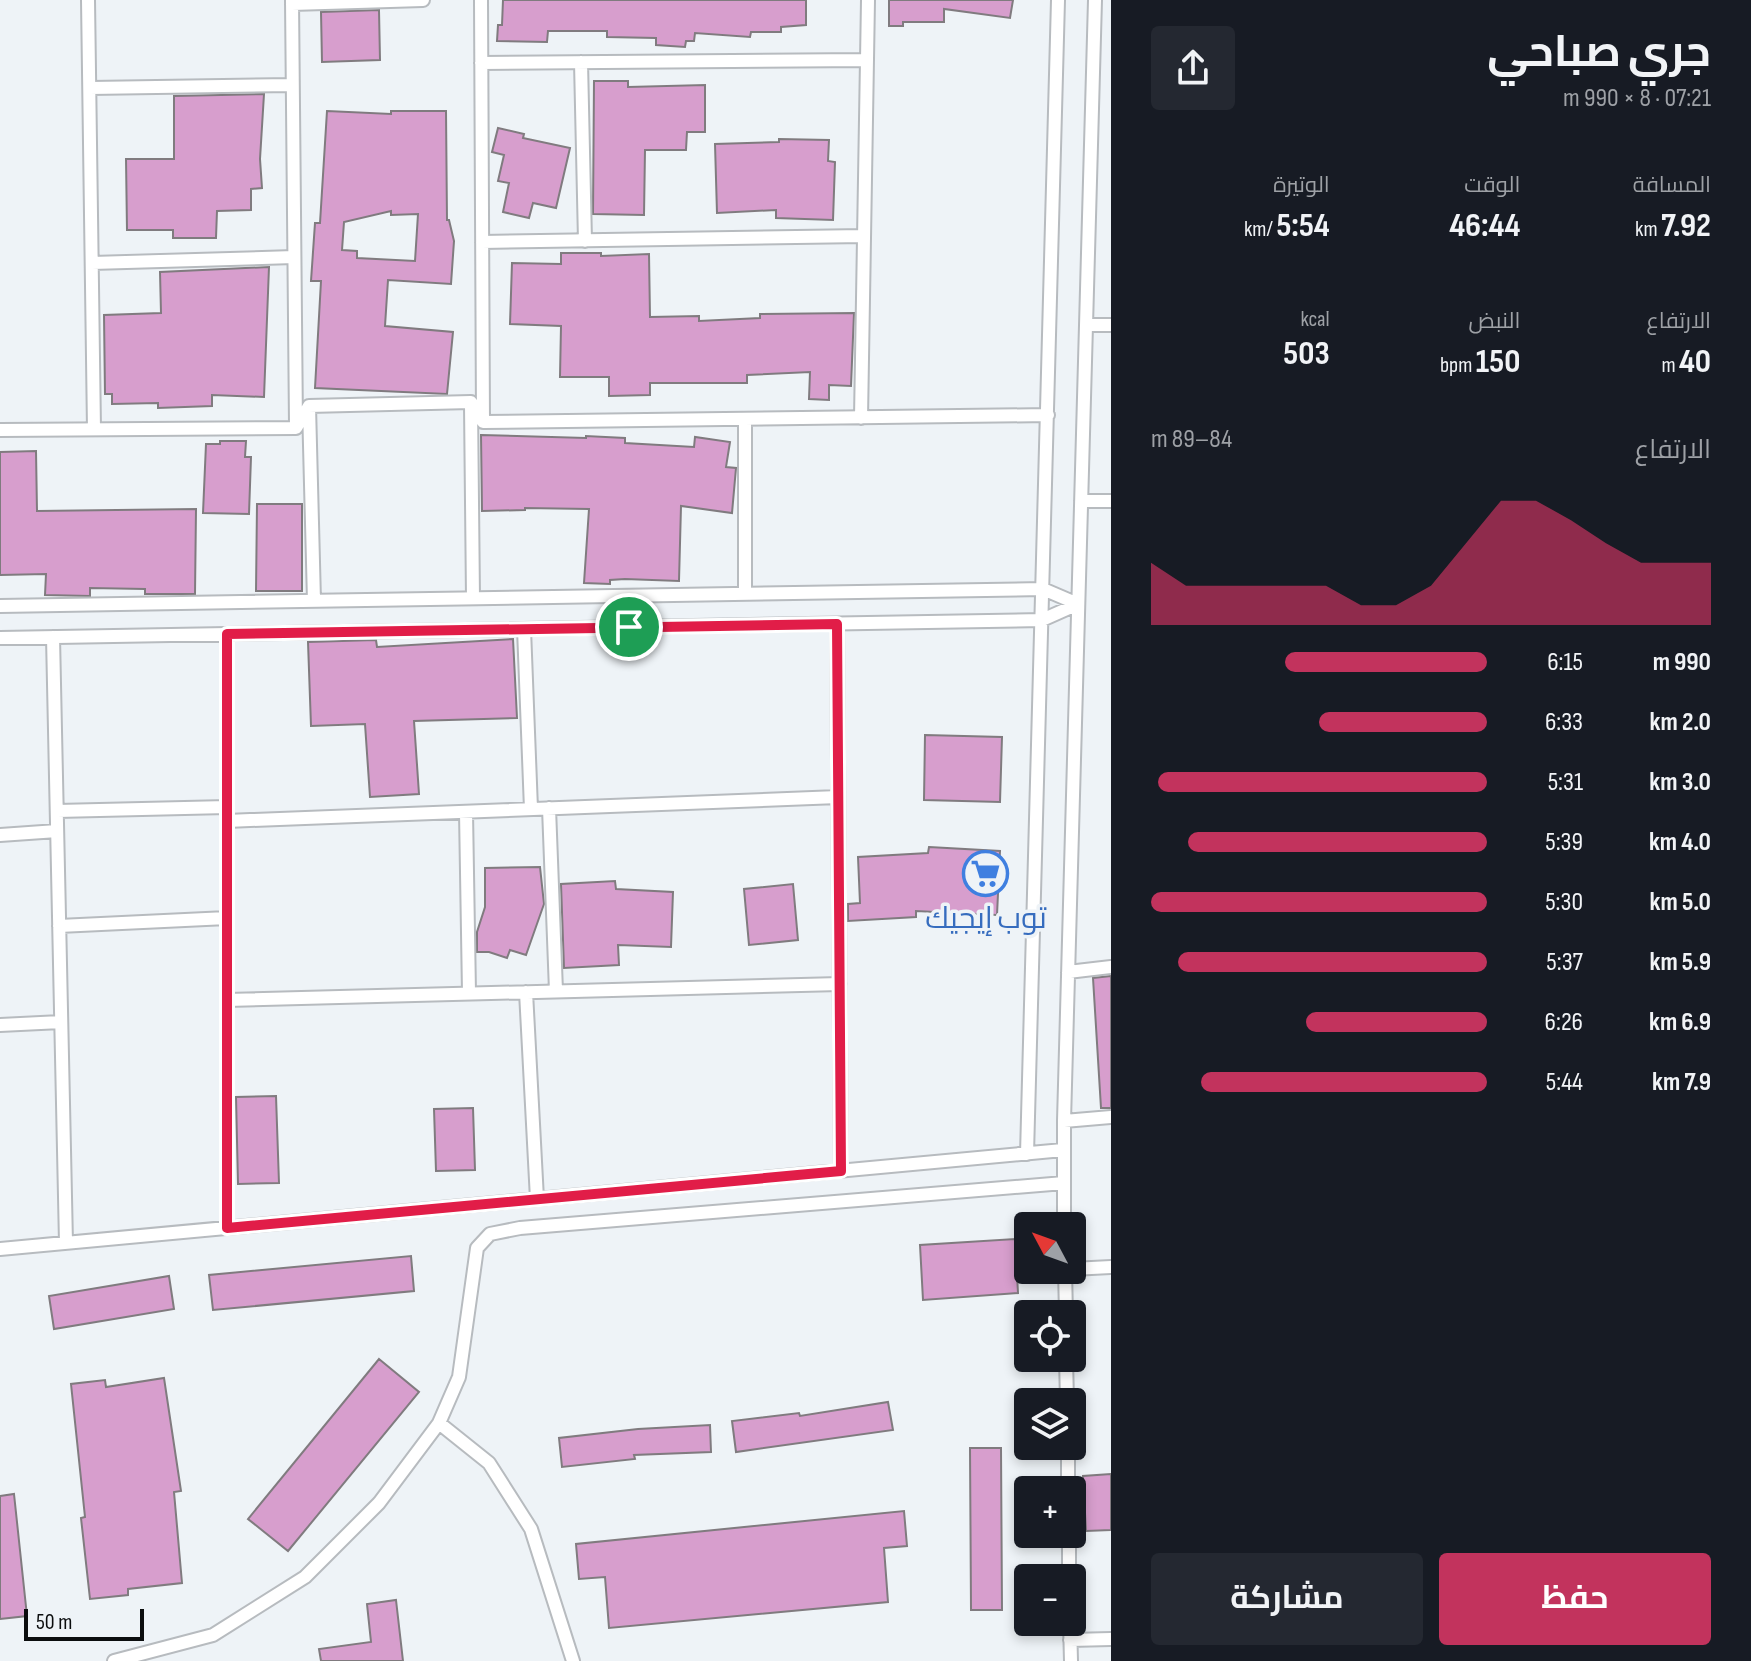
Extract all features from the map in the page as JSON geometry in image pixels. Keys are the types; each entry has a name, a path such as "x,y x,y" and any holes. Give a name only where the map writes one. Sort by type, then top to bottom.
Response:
{"street":[{"path":"88,0 94,429"},
{"path":"296,428 292,2 423,0"},
{"path":"481,0 483,422"},
{"path":"861,418 868,0"},
{"path":"1027,1154 1058,0"},
{"path":"1064,1212 1063,1150 1095,0"},
{"path":"481,63 867,60"},
{"path":"581,62 585,241"},
{"path":"90,88 292,85"},
{"path":"482,242 864,236"},
{"path":"92,263 294,257"},
{"path":"1086,325 1111,325"},
{"path":"471,402 483,422"},
{"path":"309,406 471,402"},
{"path":"471,402 473,598"},
{"path":"296,428 309,406"},
{"path":"309,406 314,601"},
{"path":"483,422 1048,415"},
{"path":"745,419 745,594"},
{"path":"0,430 296,428"},
{"path":"1081,501 1111,501"},
{"path":"0,606 1043,589 1078,604"},
{"path":"0,638 1042,620 1078,604"},
{"path":"837,624 841,1171"},
{"path":"524,629 531,809"},
{"path":"227,634 227,1228"},
{"path":"53,637 66,1243"},
{"path":"57,811 227,814 466,812 838,797"},
{"path":"549,808 556,991"},
{"path":"466,812 469,993"},
{"path":"0,835 57,831"},
{"path":"59,926 227,918"},
{"path":"1068,972 1111,967"},
{"path":"227,1000 840,984"},
{"path":"526,992 537,1199"},
{"path":"0,1025 61,1022"},
{"path":"1064,1121 1111,1117"},
{"path":"0,1249 1063,1150"},
{"path":"114,1661 213,1635 305,1577 379,1503 439,1423 459,1377 477,1248 490,1234 520,1228 807,1202 1064,1183"},
{"path":"1086,1268 1111,1267"},
{"path":"439,1423 489,1463 531,1529 573,1661"},
{"path":"1070,1636 1071,1661"},
{"path":"1070,1640 1111,1639"}],"building":[{"path":"503,0 806,0 806,25 781,27 781,32 751,32 750,37 695,33 694,41 686,41 685,47 656,45 656,38 607,37 607,31 548,31 547,42 497,41 498,25 502,25"},
{"path":"889,0 1013,0 1010,18 944,9 944,22 903,22 903,26 889,26"},
{"path":"379,10 380,60 322,62 321,12"},
{"path":"594,81 628,81 628,87 705,85 705,132 687,132 686,150 645,150 644,215 593,214"},
{"path":"264,94 260,159 262,188 251,189 251,210 217,211 216,238 173,238 173,230 127,230 126,159 174,159 174,96"},
{"path":"327,111 391,114 391,111 446,111 447,220 454,241 451,284 388,280 385,326 453,332 447,394 315,388 321,281 311,281 315,223 320,223","holes":["391,211 391,215 418,214 415,261 357,258 357,251 342,250 344,222"]},
{"path":"498,128 524,134 523,138 570,148 556,208 533,203 529,218 503,212 509,183 498,181 504,155 492,152"},
{"path":"779,139 829,140 828,161 835,162 833,220 776,218 776,210 717,213 715,144 779,142"},
{"path":"561,253 601,253 601,256 649,254 650,317 699,316 699,321 760,318 760,314 854,313 851,386 829,385 829,400 809,399 810,372 747,375 747,383 650,383 650,395 609,396 609,377 560,377 561,326 510,324 512,263 561,264"},
{"path":"269,267 264,397 212,395 212,406 158,408 158,403 112,404 112,394 105,394 104,315 161,313 160,272"},
{"path":"481,435 625,438 625,443 694,447 695,437 730,442 726,467 736,468 732,513 681,506 679,581 625,579 610,580 610,584 584,583 589,509 482,511"},
{"path":"220,441 246,441 245,457 251,457 249,514 203,513 206,444 220,444"},
{"path":"36,451 37,511 196,509 195,594 145,594 145,589 90,588 90,596 45,595 46,574 0,575 0,452"},
{"path":"257,504 302,504 302,591 256,591"},
{"path":"513,639 517,718 414,721 419,794 370,797 365,724 311,726 308,642 376,640 377,647"},
{"path":"925,735 1002,737 1000,802 924,800"},
{"path":"929,847 1000,851 997,915 916,911 916,917 848,921 848,904 860,903 858,857 928,853"},
{"path":"540,867 544,904 526,955 510,950 507,958 477,952 477,932 485,907 485,868"},
{"path":"615,881 616,889 673,892 671,947 618,945 619,965 564,968 561,884"},
{"path":"793,884 798,940 749,945 744,889"},
{"path":"1111,976 1111,1108 1101,1108 1093,978"},
{"path":"276,1096 279,1183 238,1184 236,1097"},
{"path":"473,1108 475,1170 436,1171 434,1109"},
{"path":"1014,1239 1014,1284 1018,1284 1018,1293 923,1300 920,1245"},
{"path":"411,1256 414,1291 213,1310 209,1275"},
{"path":"169,1276 174,1309 54,1329 49,1296"},
{"path":"379,1359 419,1392 288,1551 248,1519"},
{"path":"164,1378 181,1491 174,1492 182,1583 128,1589 128,1595 90,1599 71,1384 105,1380 106,1387"},
{"path":"888,1402 893,1430 736,1452 732,1421 799,1413 800,1416"},
{"path":"710,1425 711,1452 634,1455 635,1459 562,1467 559,1438"},
{"path":"970,1448 1001,1448 1002,1610 971,1610"},
{"path":"1111,1474 1111,1530 1086,1531 1086,1476 1083,1476"},
{"path":"14,1494 27,1616 0,1619 0,1496"},
{"path":"904,1511 907,1546 884,1548 888,1602 609,1628 605,1577 579,1579 576,1544"},
{"path":"396,1600 403,1661 321,1661 319,1649 371,1642 367,1604"}],"place":[{"name":"توب إيجيك","path":"986,873"}],"route":[{"path":"837,624 841,1171 227,1228 227,634 629,627 837,624"}]}
